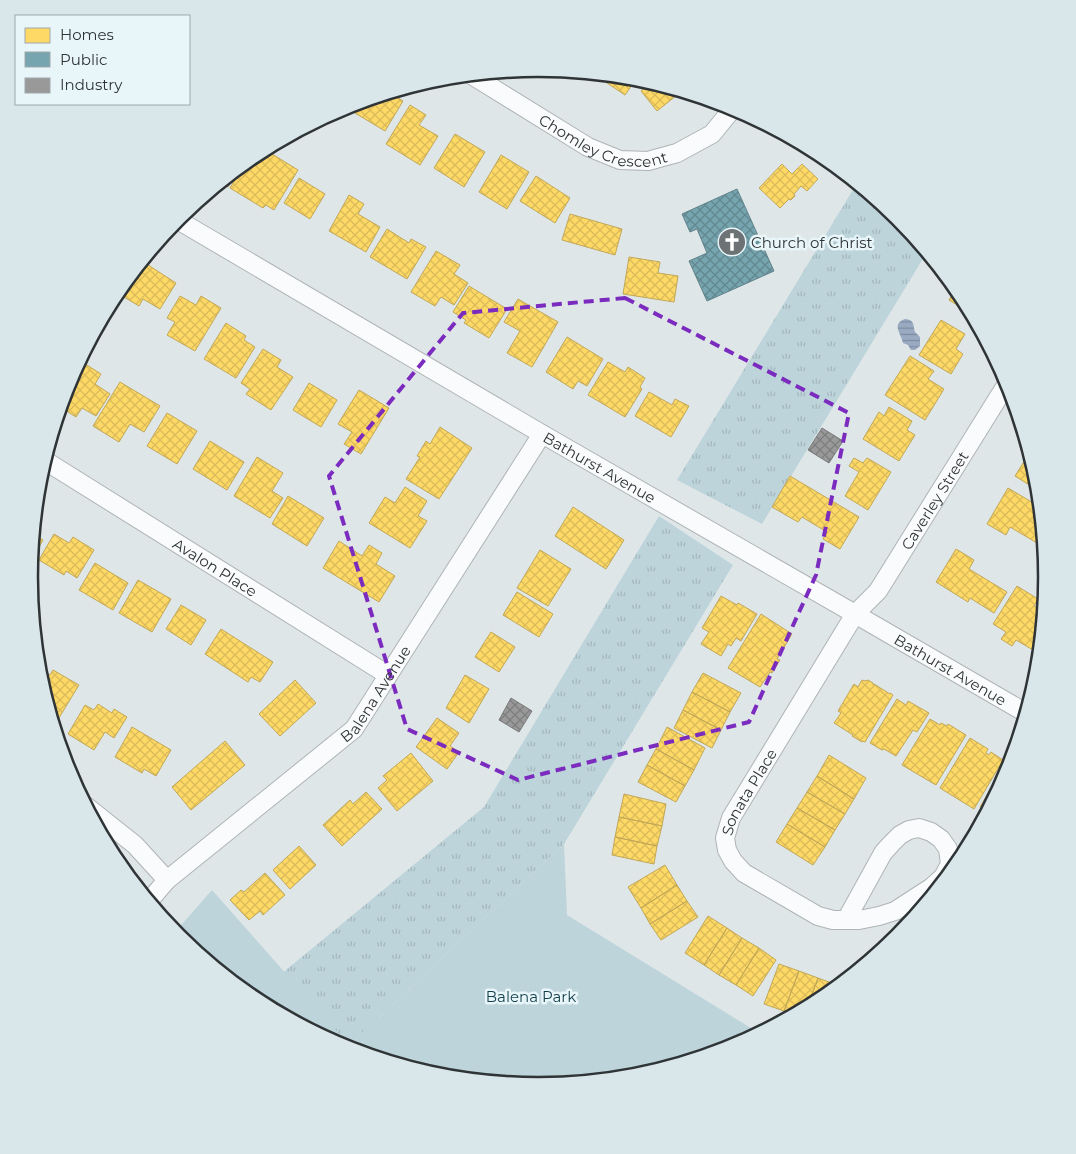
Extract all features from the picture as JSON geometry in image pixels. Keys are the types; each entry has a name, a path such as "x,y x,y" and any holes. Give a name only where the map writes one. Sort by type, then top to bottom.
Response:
{"street":[{"name":"Chomley Crescent","path":"480,80 588,146 620,160 648,161 677,153 712,134 728,114"},
{"name":"Bathurst Avenue","path":"184,223 542,434 1020,710"},
{"name":"Caverley Street","path":"855,614 878,591 1002,391"},
{"name":"Balena Avenue","path":"153,897 167,880 354,729 542,434"},
{"name":"Avalon Place","path":"51,464 388,675"},
{"name":"Sonata Place","path":"855,614 731,818 725,838 727,850 733,861 744,873 818,916 833,920 859,920 879,916 894,911 928,891"},
{"path":"99,817 135,845 167,880"},
{"name":"Sonata Place","path":"846,920 883,854 891,844 909,830 920,828 931,832 941,839 948,849 950,861"}],"highlighted area":[{"path":"625,298 849,413 816,575 749,722 518,780 407,729 329,476 463,313"}],"green space":[{"path":"853,189 892,223 923,258 762,524 677,480"},
{"path":"659,516 733,565 564,844 353,1042 317,1026 259,992 484,807"},
{"name":"Balena Park","path":"564,844 567,915 752,1029 699,1051 636,1068 603,1073 538,1078 473,1073 440,1068 377,1051 353,1042"},
{"name":"Balena Park","path":"212,890 342,1037 317,1026 260,993 233,974 180,927"}],"shaded area":[{"path":"905,319 912,322 915,332 920,337 920,346 915,350 911,350 908,345 903,343 898,329 898,323"}],"building: Homes":[{"path":"604,81 632,85 625,95"},
{"path":"645,88 676,96 657,111 641,91"},
{"path":"397,97 403,101 385,131 353,112"},
{"path":"410,105 426,115 419,125 438,136 420,165 386,144"},
{"path":"455,134 485,152 464,187 434,168"},
{"path":"272,154 298,170 274,210 266,205 263,208 230,188 236,178"},
{"path":"501,155 529,172 507,209 479,192"},
{"path":"782,164 792,174 802,164 818,179 807,191 801,186 794,194 795,196 780,208 759,188"},
{"path":"536,176 570,198 555,223 520,201"},
{"path":"299,178 325,194 310,219 284,203"},
{"path":"349,195 364,204 358,214 380,227 366,252 329,231"},
{"path":"570,214 622,229 615,255 562,240"},
{"path":"387,229 409,243 411,239 426,247 407,279 370,257"},
{"path":"436,251 460,265 454,274 468,283 454,305 441,297 435,306 411,292"},
{"path":"629,257 660,262 658,273 678,276 674,302 623,294"},
{"path":"147,264 176,283 160,309 143,299 139,306 124,297"},
{"path":"469,286 507,309 489,338 464,323 466,320 453,312"},
{"path":"180,296 196,305 201,296 221,308 195,351 167,335 175,322 167,318"},
{"path":"952,296 958,306 949,300"},
{"path":"518,299 558,322 532,367 507,353 520,331 504,322"},
{"path":"941,320 965,334 956,349 963,354 951,374 919,355"},
{"path":"226,323 246,336 244,340 255,347 236,378 204,359"},
{"path":"567,337 603,359 587,386 578,381 573,389 546,372"},
{"path":"263,349 281,360 277,367 293,377 271,410 246,394 250,389 241,383"},
{"path":"910,356 934,371 928,379 944,389 925,420 885,395"},
{"path":"608,362 625,372 628,367 645,378 640,387 642,389 625,417 588,395"},
{"path":"85,364 101,374 95,384 110,394 96,416 82,408 76,417 66,411"},
{"path":"120,382 160,406 144,432 130,424 119,442 93,426"},
{"path":"309,383 337,400 321,427 293,410"},
{"path":"359,390 389,408 361,454 344,444 352,432 338,424"},
{"path":"649,392 672,405 675,399 689,406 671,437 635,416"},
{"path":"889,407 912,421 907,430 915,435 899,461 863,439 879,412 884,416"},
{"path":"167,413 197,431 177,464 147,446"},
{"path":"440,427 472,448 439,499 406,479 420,457 417,456 426,441 430,444"},
{"path":"210,441 244,462 227,490 193,469"},
{"path":"257,457 283,473 272,491 283,498 270,518 234,496"},
{"path":"854,458 863,463 867,458 891,472 868,510 845,496 859,472 849,466"},
{"path":"1024,461 1030,485 1015,476"},
{"path":"790,476 859,517 840,549 823,539 827,532 802,517 798,522 772,507"},
{"path":"405,487 427,501 418,516 427,521 410,548 369,523 385,497 395,503"},
{"path":"1008,488 1033,503 1037,543 1010,527 1006,535 987,524"},
{"path":"288,496 324,518 307,546 272,524"},
{"path":"573,507 624,540 606,569 555,536"},
{"path":"54,534 69,543 73,537 94,550 77,578 66,571 64,575 39,560"},
{"path":"40,538 43,540 39,547"},
{"path":"339,541 362,556 369,545 382,553 376,564 395,576 379,602 323,568"},
{"path":"956,549 974,560 969,569 1007,592 994,613 970,598 968,602 936,582"},
{"path":"540,550 571,569 548,606 517,588"},
{"path":"95,563 128,583 113,610 79,590"},
{"path":"138,580 171,599 152,632 119,613"},
{"path":"1017,586 1037,599 1034,606 1037,608 1033,650 1016,640 1012,646 1001,639 1006,632 993,624"},
{"path":"517,592 553,614 539,637 503,615"},
{"path":"721,596 757,614 741,641 736,638 731,646 728,644 721,656 701,644 709,632 702,628"},
{"path":"181,605 206,620 191,645 166,629"},
{"path":"761,614 792,634 777,659 780,660 760,687 728,668"},
{"path":"221,629 273,662 260,682 251,677 248,682 205,654"},
{"path":"491,632 515,647 499,672 475,657"},
{"path":"53,670 79,685 58,719 47,673 50,675"},
{"path":"703,673 741,693 730,712 692,692"},
{"path":"465,675 489,689 469,723 446,708"},
{"path":"295,680 316,703 280,736 259,714"},
{"path":"862,680 868,680 873,685 893,695 865,742 852,736 834,723 841,713 838,711 854,684 858,687"},
{"path":"692,692 730,712 721,730 683,710"},
{"path":"897,699 906,705 908,701 929,713 917,732 913,730 896,756 870,743"},
{"path":"98,704 112,713 114,709 127,717 114,738 105,732 94,750 68,734 85,705 94,710"},
{"path":"683,710 721,730 712,748 674,728"},
{"path":"437,718 459,733 450,746 459,752 447,769 416,747"},
{"path":"930,719 940,725 941,723 947,726 948,724 966,735 936,785 902,765"},
{"path":"132,727 171,750 156,776 144,769 142,773 115,757"},
{"path":"667,727 705,748 694,770 656,749"},
{"path":"970,738 988,749 986,753 989,755 991,752 1003,760 974,809 940,788"},
{"path":"225,741 245,765 191,810 172,787"},
{"path":"656,749 694,770 685,786 647,765"},
{"path":"411,753 433,781 397,811 378,788 387,780 383,776"},
{"path":"829,755 866,778 854,799 817,776"},
{"path":"647,765 685,786 676,802 638,782"},
{"path":"817,776 854,799 845,814 807,792"},
{"path":"992,786 982,808 980,807"},
{"path":"366,792 382,809 342,846 323,825 350,800 353,804"},
{"path":"807,792 845,814 835,830 797,808"},
{"path":"624,794 666,804 662,826 619,817"},
{"path":"797,808 835,830 825,847 787,824"},
{"path":"619,817 662,826 657,846 615,837"},
{"path":"787,824 825,847 813,865 776,842"},
{"path":"615,837 657,846 654,864 612,855"},
{"path":"299,846 316,865 290,889 273,870"},
{"path":"665,865 677,885 641,908 628,887"},
{"path":"265,873 285,895 263,915 260,911 249,920 230,900 241,890 244,892"},
{"path":"677,885 687,901 650,924 641,908"},
{"path":"687,901 698,917 661,940 650,924"},
{"path":"708,916 727,928 704,965 685,953"},
{"path":"727,928 742,938 719,975 704,965"},
{"path":"742,938 759,948 736,985 719,975"},
{"path":"759,948 776,960 753,996 736,985"},
{"path":"779,964 799,971 784,1011 764,1004"},
{"path":"799,971 818,978 811,996 784,1011"},
{"path":"818,978 831,983 816,993 811,996"}],"building: Public":[{"name":"Church of Christ","path":"737,189 774,271 707,301 689,261 707,253 697,229 690,232 682,214"}],"building: Industry":[{"path":"822,428 843,441 829,463 808,450"},
{"path":"511,698 532,711 519,732 499,720"}],"place":[{"name":"Church of Christ","path":"732,242"}]}
